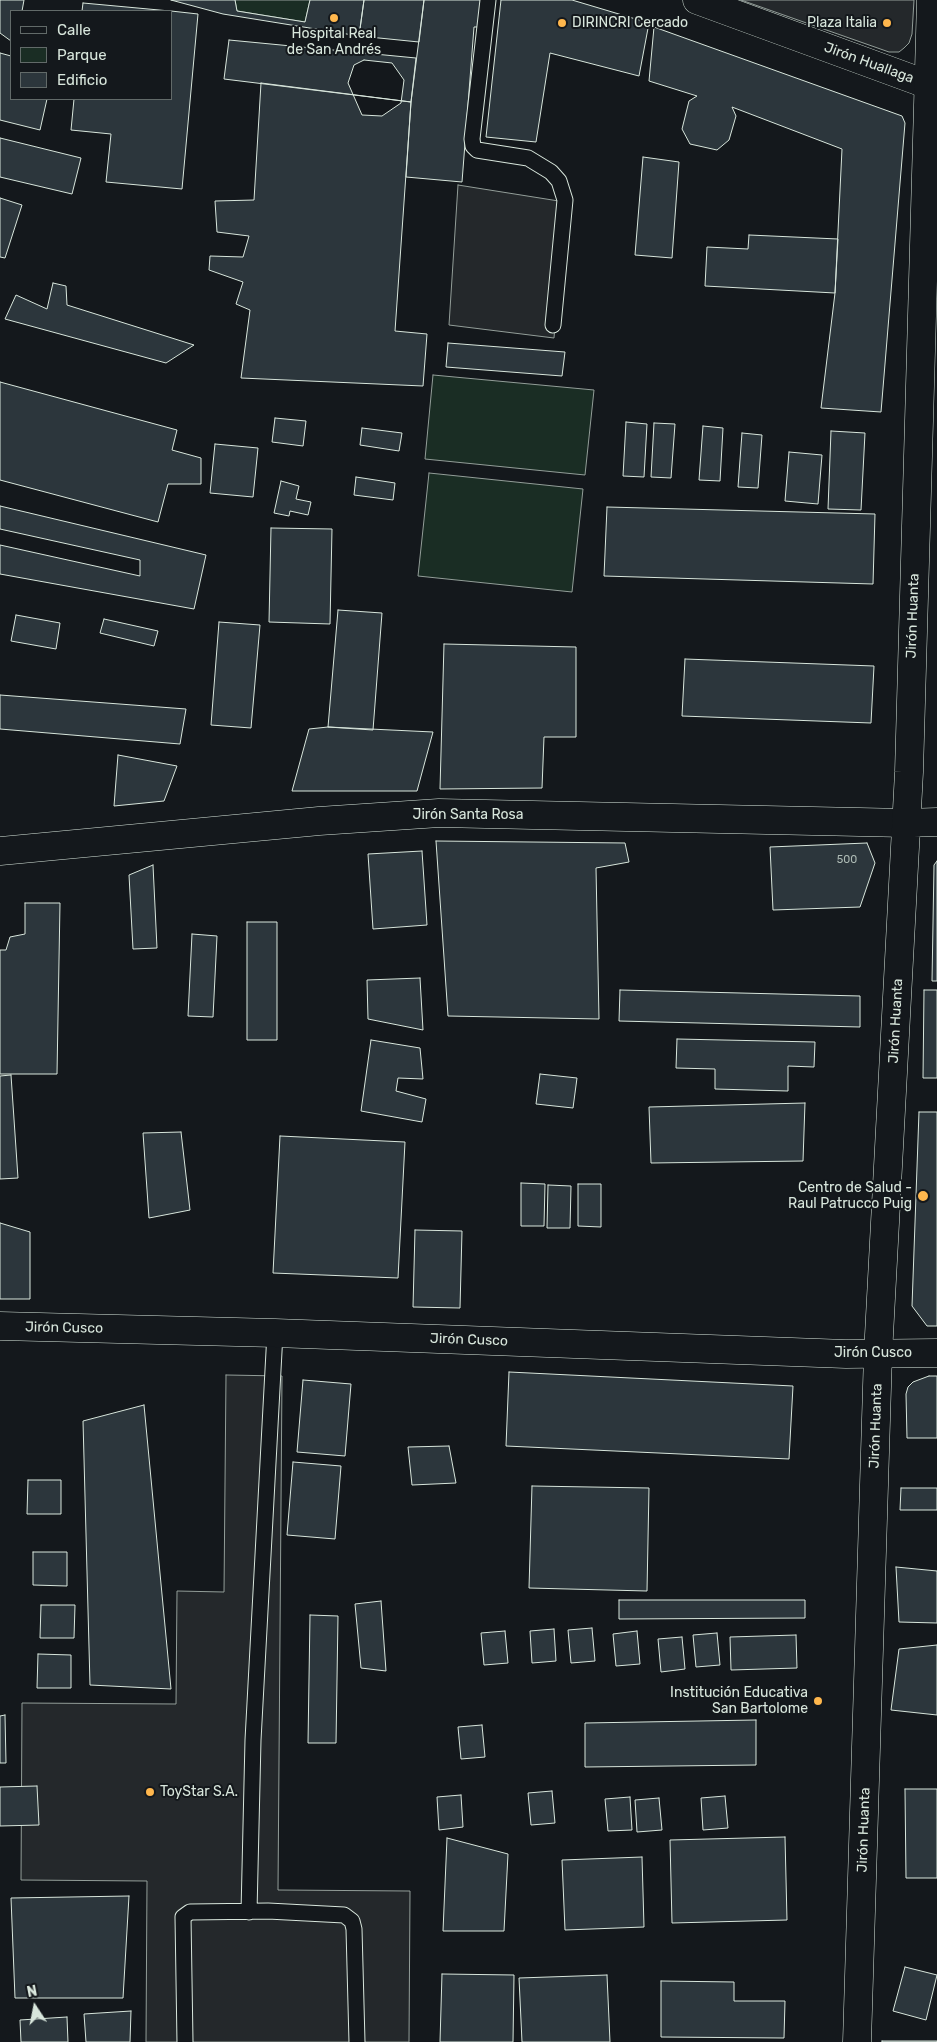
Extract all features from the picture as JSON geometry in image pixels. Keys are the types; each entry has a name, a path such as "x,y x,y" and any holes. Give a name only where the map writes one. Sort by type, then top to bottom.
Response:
{"street":[{"name":"Jirón Huallaga","path":"697,0 928,85"},
{"name":"Jirón Huanta","path":"857,2042 878,1354 910,752 931,0"},
{"name":"Jirón Santa Rosa","path":"0,851 319,821 439,813 906,823 937,822"},
{"name":"Jirón Cusco","path":"0,1326 275,1333 878,1354 937,1354"}],"lane":[{"path":"488,0 472,138 473,146 477,150 528,158 551,172 559,181 565,200 553,325"},
{"path":"249,1912 253,1740 275,1333"},
{"path":"185,2042 183,1917 190,1912 268,1911 344,1915 352,1921 354,1929 357,2042"}],"green space":[{"path":"235,0 310,0 305,22 237,11"},
{"path":"433,375 594,390 585,475 425,459"},
{"path":"429,473 583,489 572,592 418,576"}],"shaded area":[{"path":"741,0 914,0 912,34 909,43 899,52 889,52"},
{"path":"458,185 565,202 554,338 449,325"},
{"name":"ToyStar S.A.","path":"226,1375 282,1376 278,1890 410,1891 409,2042 146,2042 147,1881 21,1880 22,1703 176,1704 177,1591 224,1592"}],"building":[{"path":"0,0 24,0 22,10 10,10 10,40 0,33"},
{"name":"Hospital Real de San Andrés","path":"171,0 235,0 237,11 305,22 310,0 364,0 359,36 223,14"},
{"path":"364,0 424,0 419,42 359,36"},
{"path":"424,0 485,0 482,27 474,27 462,182 406,177 411,102"},
{"path":"501,0 572,0 649,23 639,76 550,53 536,142 486,137"},
{"path":"83,3 159,10 82,10"},
{"path":"172,11 198,14 182,189 106,182 111,134 71,130 74,100 172,100"},
{"path":"654,27 902,116 905,123 881,412 821,408 835,293 842,149 732,107 736,116 729,140 717,150 690,144 682,129 689,101 697,96 649,81"},
{"path":"229,40 416,58 411,102 224,79"},
{"path":"0,53 10,56 10,100 47,100 40,130 0,120"},
{"path":"364,60 392,63 404,80 401,103 382,116 362,115 348,83 354,65"},
{"path":"261,83 411,102 395,331 427,334 423,386 241,378 250,310 236,304 243,282 209,270 210,256 243,257 249,236 217,232 215,201 254,200"},
{"path":"0,138 81,158 72,194 0,177"},
{"path":"643,157 679,162 672,258 635,255"},
{"path":"0,198 22,205 5,258 0,257"},
{"path":"749,235 838,239 835,293 705,286 707,247 748,249"},
{"path":"53,283 66,286 67,305 194,345 166,363 5,319 16,295 47,309"},
{"path":"448,343 565,352 562,376 446,367"},
{"path":"0,382 177,430 172,450 201,458 201,484 168,484 158,522 0,480"},
{"path":"275,418 306,421 303,446 272,442"},
{"path":"626,422 647,424 644,477 623,476"},
{"path":"654,423 675,424 671,478 651,477"},
{"path":"703,426 723,428 720,481 699,480"},
{"path":"362,428 402,433 399,451 360,445"},
{"path":"831,431 865,433 861,510 828,509"},
{"path":"742,433 762,435 758,488 738,487"},
{"path":"215,444 258,448 253,497 210,493"},
{"path":"789,452 822,455 818,504 785,501"},
{"path":"356,477 395,483 393,500 354,495"},
{"path":"281,481 299,486 296,499 311,502 308,515 290,511 289,516 274,513"},
{"path":"0,506 206,555 194,609 0,574 0,545 140,576 140,560 0,529"},
{"path":"607,507 875,514 873,584 604,576"},
{"path":"271,528 332,529 330,624 269,622"},
{"path":"338,610 382,613 373,730 328,727"},
{"path":"16,615 60,623 56,649 11,641"},
{"path":"104,619 158,631 154,646 100,633"},
{"path":"219,622 260,625 251,728 211,725"},
{"path":"444,644 576,647 576,737 544,737 542,788 440,789"},
{"path":"685,659 874,666 871,723 682,716"},
{"path":"0,695 186,709 180,744 0,729"},
{"path":"328,727 433,732 417,791 292,791 309,729"},
{"path":"118,755 177,766 164,801 114,806"},
{"path":"436,841 625,843 629,862 596,868 599,1019 448,1016"},
{"path":"867,843 875,863 860,907 773,910 770,847"},
{"path":"422,851 427,925 373,929 368,854"},
{"path":"937,861 937,981 932,981 934,865"},
{"path":"153,865 157,948 133,949 129,875"},
{"path":"25,903 60,903 57,1074 0,1074 0,950 6,950 10,937 25,934"},
{"path":"247,922 277,922 277,1040 247,1040"},
{"path":"192,934 217,936 213,1017 188,1016"},
{"path":"420,978 423,1030 368,1019 367,980"},
{"path":"620,990 860,996 860,1027 619,1021"},
{"path":"924,990 937,990 937,1078 923,1078"},
{"path":"677,1039 815,1042 814,1067 788,1066 788,1091 715,1089 715,1069 676,1068"},
{"path":"371,1040 420,1048 423,1079 398,1078 396,1091 426,1099 422,1122 361,1111"},
{"path":"540,1074 577,1078 573,1108 536,1104"},
{"path":"11,1075 18,1178 0,1179 0,1076"},
{"path":"805,1103 803,1161 651,1163 649,1107"},
{"path":"919,1112 937,1112 937,1326 927,1326 912,1306"},
{"path":"181,1132 190,1210 149,1218 143,1133"},
{"path":"280,1136 405,1142 398,1278 273,1273"},
{"path":"521,1183 545,1184 544,1226 521,1226"},
{"path":"578,1184 601,1184 601,1227 578,1226"},
{"path":"548,1185 571,1186 570,1228 547,1228"},
{"path":"0,1223 30,1232 30,1299 0,1299"},
{"path":"415,1230 462,1231 460,1308 413,1307"},
{"path":"509,1372 793,1386 789,1459 506,1446"},
{"path":"929,1376 937,1376 937,1438 907,1438 906,1394 908,1387 913,1382"},
{"path":"303,1380 351,1384 345,1456 297,1452"},
{"path":"144,1405 171,1689 90,1685 83,1421"},
{"path":"449,1446 456,1483 412,1485 408,1447"},
{"path":"293,1462 341,1466 335,1539 287,1535"},
{"path":"28,1480 61,1480 61,1514 27,1514"},
{"path":"532,1486 649,1488 647,1591 529,1588"},
{"path":"901,1488 937,1488 937,1510 900,1510"},
{"path":"33,1552 67,1552 67,1586 33,1585"},
{"path":"896,1567 937,1571 937,1623 899,1622"},
{"path":"619,1600 805,1600 805,1618 619,1619"},
{"path":"381,1601 386,1671 361,1668 355,1604"},
{"path":"41,1605 75,1605 74,1638 40,1638"},
{"path":"310,1615 338,1616 336,1743 308,1743"},
{"path":"592,1628 595,1661 571,1663 568,1630"},
{"path":"554,1629 556,1661 532,1663 530,1631"},
{"path":"505,1631 508,1663 484,1665 481,1633"},
{"path":"637,1631 640,1664 616,1666 613,1634"},
{"path":"717,1633 720,1665 696,1667 693,1635"},
{"path":"796,1635 797,1668 731,1670 730,1637"},
{"path":"682,1637 685,1669 661,1672 658,1639"},
{"path":"937,1645 937,1715 891,1710 899,1649"},
{"path":"38,1654 71,1655 71,1688 37,1688"},
{"path":"5,1715 6,1763 0,1763 0,1716"},
{"path":"756,1720 756,1765 585,1767 585,1723"},
{"path":"482,1725 485,1757 461,1759 458,1727"},
{"path":"37,1786 39,1825 0,1826 0,1787"},
{"path":"905,1789 937,1789 937,1878 906,1878"},
{"path":"552,1791 555,1823 531,1825 528,1793"},
{"path":"461,1795 463,1827 439,1830 437,1797"},
{"path":"725,1796 728,1828 703,1830 701,1798"},
{"path":"630,1797 632,1830 608,1831 605,1799"},
{"path":"659,1798 662,1830 637,1832 635,1800"},
{"path":"785,1837 787,1920 672,1923 670,1840"},
{"path":"447,1838 508,1854 504,1931 443,1931"},
{"path":"642,1857 644,1927 565,1930 562,1860"},
{"path":"129,1896 123,1998 15,1998 11,1898"},
{"path":"905,1967 937,1975 926,2020 893,2011"},
{"path":"442,1974 514,1975 513,2042 440,2042"},
{"path":"607,1975 610,2042 522,2042 519,1978"},
{"path":"661,1981 734,1982 734,2001 785,2001 784,2038 661,2037"},
{"path":"131,2011 130,2042 86,2042 84,2014"},
{"path":"67,2017 68,2042 21,2042 20,2020"},
{"path":"937,2041 937,2042 882,2042"}],"place":[{"name":"Hospital Real de San Andrés","path":"334,18"},
{"name":"DIRINCRI Cercado","path":"562,23"},
{"name":"Plaza Italia","path":"887,23"},
{"name":"Centro de Salud - Raul Patrucco Puig","path":"923,1196"},
{"name":"Institución Educativa San Bartolome","path":"818,1701"},
{"name":"ToyStar S.A.","path":"150,1792"}]}
